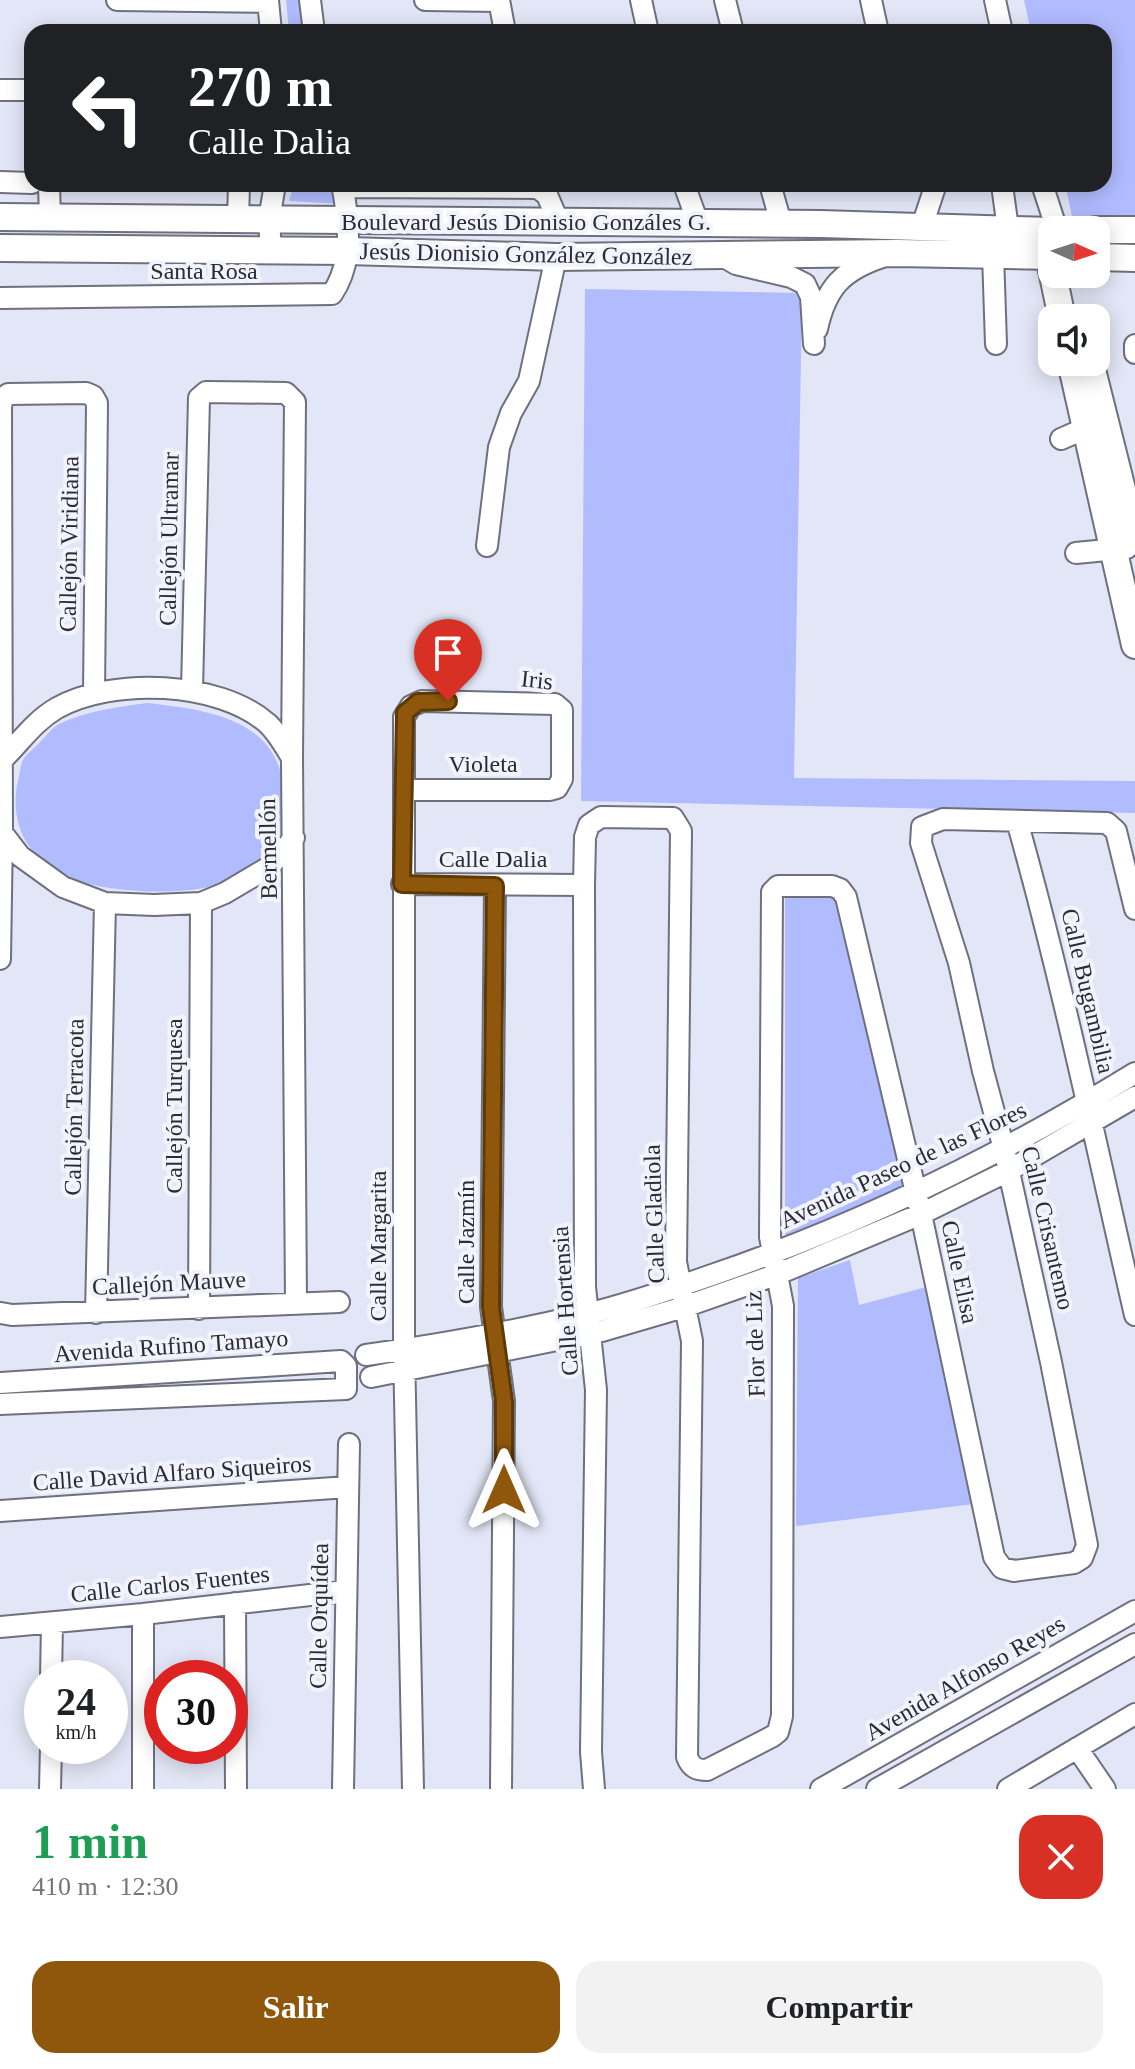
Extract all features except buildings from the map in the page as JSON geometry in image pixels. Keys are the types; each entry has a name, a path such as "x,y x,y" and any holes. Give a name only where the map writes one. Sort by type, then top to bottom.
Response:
{"main road":[{"name":"Boulevard Jesús Dionisio Gonzáles G.","path":"0,217 781,223 1008,229 1038,233"},
{"path":"1110,230 1135,230"},
{"name":"Jesús Dionisio González González","path":"0,248 348,251 556,257 993,254 1038,239"},
{"path":"1110,257 1135,258"},
{"path":"1074,376 1086,428 1128,546"},
{"path":"1093,376 1128,546 1135,645"}],"street":[{"path":"117,0 268,1 270,24"},
{"path":"310,0 313,24"},
{"path":"425,0 499,1 503,24"},
{"path":"641,0 646,24"},
{"path":"725,0 731,24"},
{"path":"871,0 876,24"},
{"path":"995,0 1000,24"},
{"path":"0,90 24,90"},
{"path":"0,182 24,183"},
{"path":"49,192 50,218"},
{"path":"238,220 239,192"},
{"path":"271,251 269,220 274,192"},
{"name":"Santa Rosa","path":"0,298 323,296 335,291 348,251 349,221 343,192"},
{"path":"544,192 559,223"},
{"path":"687,192 698,223"},
{"path":"772,192 781,223"},
{"path":"922,226 934,192"},
{"path":"1003,192 1008,229"},
{"path":"1043,192 1048,216"},
{"path":"723,256 736,264 791,277 805,284 811,297 814,344 820,315 843,275 861,264 897,253"},
{"path":"993,254 996,344"},
{"path":"487,546 499,447 511,413 529,381 556,257"},
{"path":"1135,345 1135,353"},
{"name":"Bermellón","path":"206,392 286,393 295,402 292,758 296,1303"},
{"name":"Callejón Ultramar","path":"192,690 197,406 201,394 206,392"},
{"name":"Callejón Viridiana","path":"1,761 1,406 5,395 86,393 93,396 97,403 94,693"},
{"path":"1061,439 1086,428"},
{"path":"1076,553 1128,546"},
{"path":"0,959 1,761 38,720 59,707 94,693 192,690 222,698 253,713 270,725 292,758"},
{"name":"Iris","path":"411,706 422,701 555,704 562,710 560,785"},
{"name":"Calle Margarita","path":"411,706 404,717 402,884 404,1371 413,1789"},
{"name":"Violeta","path":"404,790 550,790 560,785"},
{"name":"Calle Hortensia","path":"594,1789 591,1752 596,1390 585,1271 584,885 586,830 592,821 601,817"},
{"name":"Calle Gladiola","path":"601,817 673,818 681,831 676,1262 692,1341 687,1757 690,1764 701,1770"},
{"name":"Calle Crisantemo","path":"1017,821 943,819 928,823 920,833 959,963 1004,1149 1087,1545"},
{"path":"1017,821 1107,823 1116,831 1135,909"},
{"name":"Calle Bugambilia","path":"1017,821 1043,913 1135,1315"},
{"path":"1,831 20,856 39,871 63,887 105,903 201,903 242,885 269,867 294,838"},
{"name":"Calle Dalia","path":"402,884 584,885"},
{"name":"Calle Jazmín","path":"495,886 494,1342 504,1401 501,1789"},
{"name":"Calle Elisa","path":"770,900 778,886 832,886 844,893 921,1214 997,1564 1014,1571 1074,1563 1082,1558 1087,1545"},
{"name":"Flor de Liz","path":"701,1770 707,1770 773,1736 778,1732 782,1716 783,1306 770,1226 770,900"},
{"name":"Callejón Terracota","path":"96,1313 105,903"},
{"name":"Callejón Turquesa","path":"199,1309 201,903"},
{"name":"Avenida Paseo de las Flores","path":"590,1324 680,1286 775,1264 921,1214 1008,1171 1089,1112 1135,1073"},
{"name":"Avenida Paseo de las Flores","path":"404,1349 494,1342 684,1307 1004,1149 1089,1112 1135,1097"},
{"name":"Callejón Mauve","path":"0,1313 96,1313 339,1302"},
{"name":"Avenida Paseo de las Flores","path":"404,1371 494,1342"},
{"path":"366,1355 404,1349"},
{"name":"Avenida Rufino Tamayo","path":"0,1383 341,1361 345,1364 346,1389 0,1404"},
{"path":"371,1377 404,1371"},
{"name":"Calle Orquídea","path":"343,1789 349,1444"},
{"name":"Calle David Alfaro Siqueiros","path":"0,1511 348,1487"},
{"name":"Calle Carlos Fuentes","path":"0,1627 345,1591"},
{"path":"235,1603 236,1789"},
{"name":"Avenida Alfonso Reyes","path":"821,1789 1135,1611"},
{"path":"143,1614 143,1789"},
{"path":"51,1660 52,1623"},
{"path":"877,1789 1135,1644"},
{"path":"1008,1789 1135,1714"},
{"path":"1077,1748 1105,1789"},
{"path":"50,1789 51,1764"}],"shaded area":[{"path":"286,0 305,0 307,24 288,24"},
{"path":"1024,0 1135,0 1135,216 1072,216 1067,192 1112,192 1112,24 1029,24"},
{"path":"292,192 338,192 341,204 289,201"},
{"path":"585,289 802,293 794,778 1135,781 1135,813 581,801"},
{"path":"147,703 217,715 257,735 271,751 280,772 284,798 283,828 276,849 255,870 233,881 208,887 181,891 126,890 74,879 43,861 26,842 16,807 24,758 59,724 91,713"},
{"path":"835,893 910,1187 785,1236 785,895"},
{"path":"850,1260 859,1305 930,1286 974,1504 796,1526 798,1278"}],"route":[{"path":"448,701 418,702 405,713 402,884 495,886 491,1307 492,1332 504,1401 504,1490"}]}
